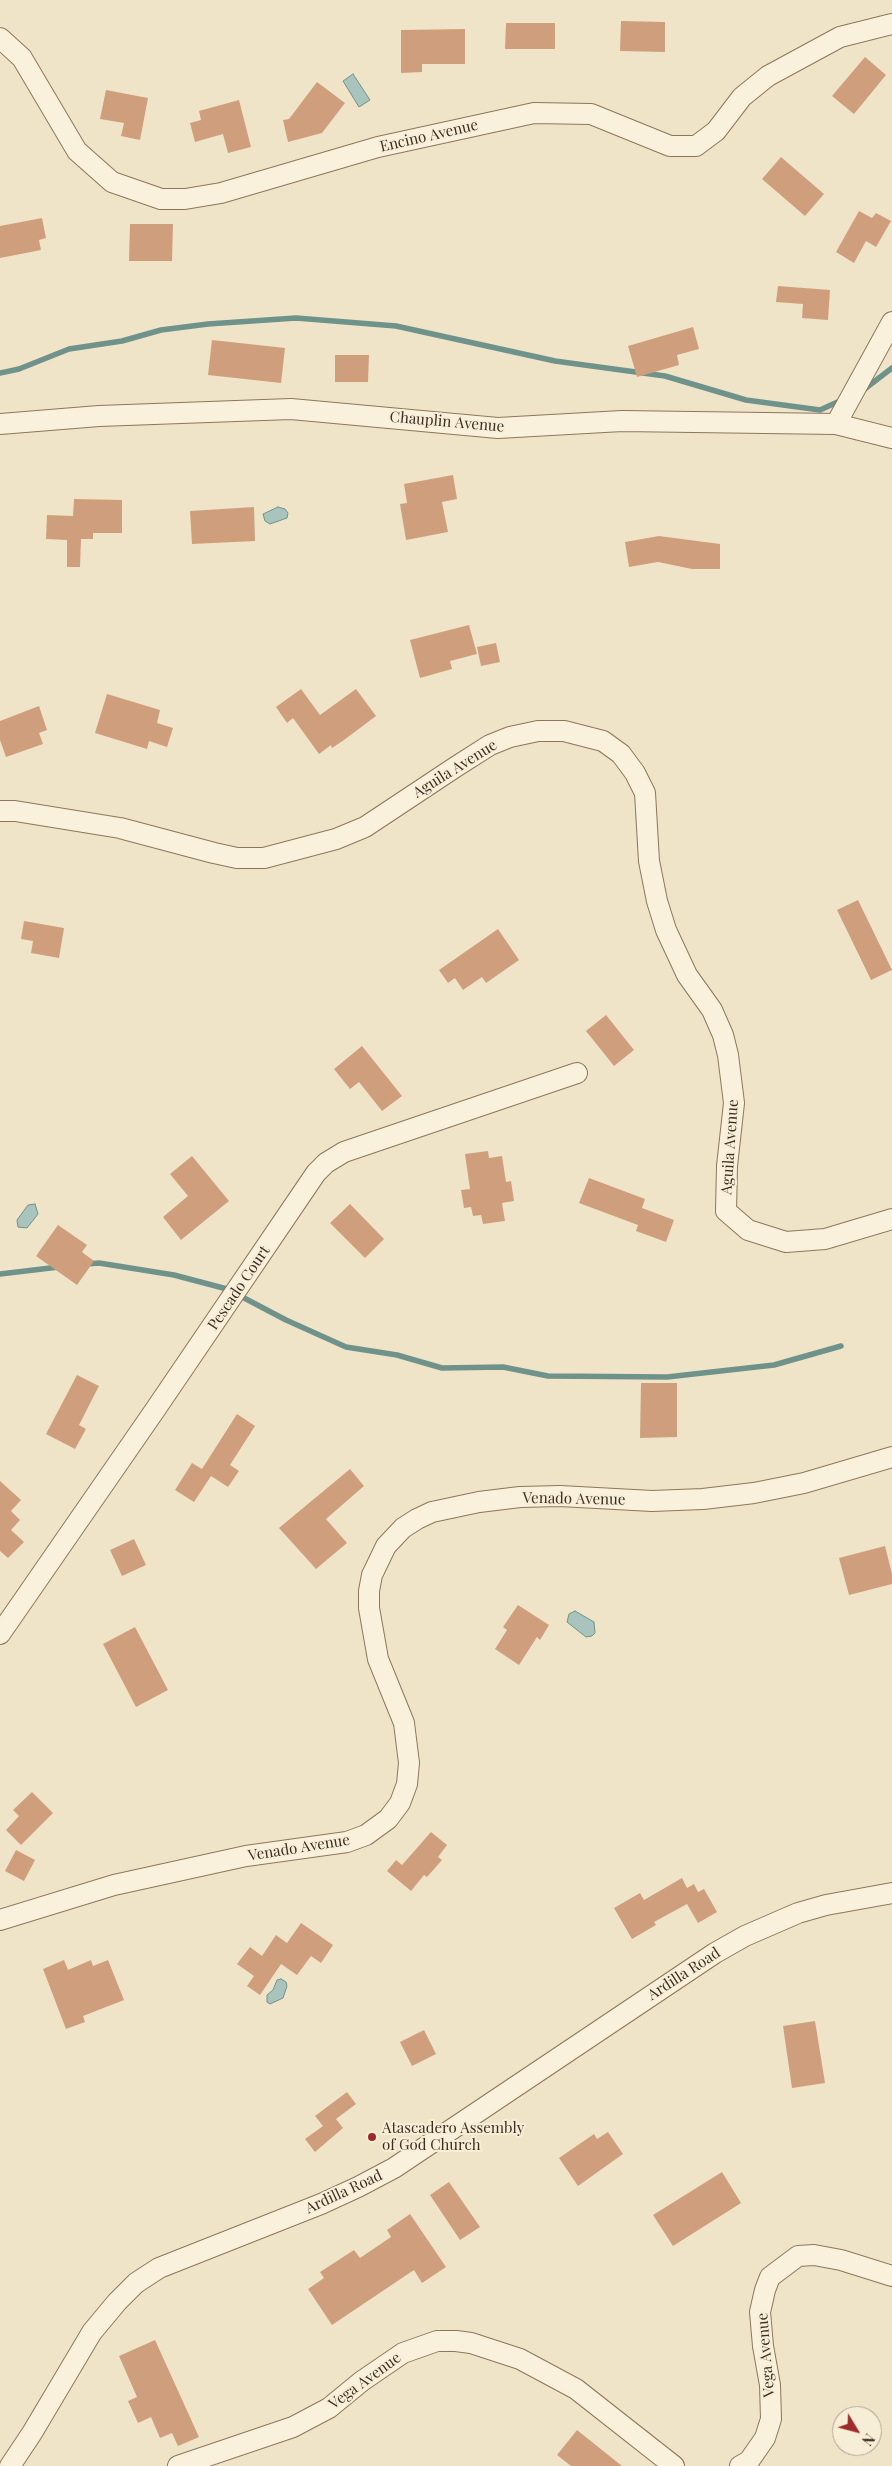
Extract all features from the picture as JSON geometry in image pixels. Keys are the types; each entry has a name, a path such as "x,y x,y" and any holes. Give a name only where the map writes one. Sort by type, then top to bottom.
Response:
{"street":[{"name":"Encino Avenue","path":"0,38 22,58 77,150 112,182 161,199 185,199 221,193 378,147 534,113 591,114 670,146 696,146 716,131 742,97 768,76 840,37 892,24"},
{"path":"836,424 892,322"},
{"name":"Chauplin Avenue","path":"0,424 99,416 291,408 498,428 622,421 836,424 892,438"},
{"name":"Aguila Avenue","path":"0,811 15,811 120,828 237,858 264,858 328,842 365,827 490,745 510,737 538,731 564,731 603,741 621,754 635,772 645,793 649,861 666,930 687,975 712,1010 723,1035 728,1055 734,1103 726,1174 726,1211 748,1230 786,1242 825,1239 892,1219"},
{"name":"Pescado Court","path":"0,1634 156,1410 316,1173 326,1163 344,1152 577,1073"},
{"name":"Venado Avenue","path":"0,1920 114,1885 246,1856 347,1842 366,1835 388,1819 407,1784 410,1764 404,1723 378,1659 369,1608 369,1592 372,1575 386,1546 403,1528 417,1519 432,1512 479,1502 520,1497 560,1496 652,1501 703,1499 754,1493 804,1483 892,1457"},
{"name":"Ardilla Road","path":"10,2466 32,2433 92,2332 136,2283 176,2261 321,2204 394,2168 715,1953 744,1936 807,1910 892,1893"},
{"name":"Vega Avenue","path":"740,2466 749,2461 765,2438 771,2419 770,2385 762,2346 760,2312 764,2290 770,2277 798,2256 814,2255 841,2260 892,2276"},
{"name":"Vega Avenue","path":"178,2466 293,2427 329,2408 362,2381 403,2353 437,2341 456,2341 471,2343 520,2359 576,2389 674,2466"}],"water":[{"path":"353,74 370,100 359,107 343,81"},
{"path":"278,507 285,509 288,513 287,518 270,524 265,521 263,514"},
{"path":"35,1204 38,1214 27,1228 18,1227 17,1220 28,1205"},
{"path":"575,1611 594,1622 595,1633 592,1636 586,1637 567,1622 569,1614"},
{"path":"281,1979 286,1982 287,1986 283,1998 270,2004 267,2002 267,1995 273,1990 277,1980"}],"building":[{"path":"621,21 665,22 665,52 620,51"},
{"path":"506,23 555,23 555,49 505,49"},
{"path":"465,29 465,64 422,64 422,72 401,73 401,30"},
{"path":"865,57 886,75 854,114 832,96"},
{"path":"317,82 345,103 322,133 288,142 283,120 289,119"},
{"path":"106,90 148,98 140,140 121,136 124,123 100,119"},
{"path":"239,100 251,147 228,153 223,134 195,142 190,123 201,120 199,111"},
{"path":"781,157 824,194 805,216 762,179"},
{"path":"859,211 872,218 876,213 891,221 876,247 866,241 854,263 836,252"},
{"path":"42,218 46,238 39,240 41,250 0,258 0,226"},
{"path":"130,224 173,224 172,261 129,261"},
{"path":"778,286 830,290 828,320 802,318 803,304 776,302"},
{"path":"693,327 699,349 677,355 679,365 637,377 628,346"},
{"path":"212,340 285,348 281,383 208,375"},
{"path":"335,355 369,355 368,382 335,382"},
{"path":"453,475 457,499 442,502 448,532 406,540 400,504 407,503 404,484"},
{"path":"74,499 122,500 122,533 93,533 93,539 81,539 80,567 67,567 67,540 46,539 47,515 73,516"},
{"path":"254,507 255,541 192,544 190,511"},
{"path":"659,536 720,544 720,569 692,569 658,562 629,567 625,542"},
{"path":"469,625 477,654 450,661 452,669 420,678 410,640"},
{"path":"496,643 500,662 481,666 477,647"},
{"path":"301,689 320,715 356,689 376,716 332,748 331,745 319,754 293,718 287,723 276,707"},
{"path":"107,694 160,710 157,723 173,728 167,747 149,741 147,749 95,733"},
{"path":"39,706 47,730 39,733 43,744 6,757 0,740 0,721"},
{"path":"858,900 892,970 871,980 837,910"},
{"path":"24,921 64,928 59,958 31,953 33,941 21,939"},
{"path":"498,929 519,960 486,983 482,977 463,990 455,978 448,983 439,970"},
{"path":"606,1015 634,1050 614,1066 586,1031"},
{"path":"362,1046 402,1096 382,1111 359,1082 350,1089 334,1069"},
{"path":"488,1151 489,1158 502,1156 506,1182 511,1181 514,1201 502,1203 505,1221 483,1224 481,1215 473,1216 471,1207 464,1208 461,1190 470,1189 465,1154"},
{"path":"192,1156 229,1201 181,1240 163,1217 188,1196 170,1174"},
{"path":"589,1178 645,1199 642,1208 674,1220 666,1242 636,1231 638,1225 579,1203"},
{"path":"350,1204 384,1239 365,1258 330,1223"},
{"path":"58,1225 87,1245 82,1252 94,1261 77,1285 36,1256"},
{"path":"77,1375 99,1386 79,1425 86,1429 75,1449 46,1434"},
{"path":"641,1383 677,1383 677,1437 640,1438"},
{"path":"237,1414 255,1426 230,1465 239,1471 228,1487 211,1476 194,1502 175,1490 192,1463 202,1469"},
{"path":"350,1469 364,1486 326,1519 347,1543 316,1569 279,1528"},
{"path":"0,1481 21,1500 11,1511 20,1520 11,1530 24,1542 8,1558 0,1551"},
{"path":"134,1539 146,1565 122,1576 110,1550"},
{"path":"885,1546 892,1574 892,1584 849,1595 839,1558"},
{"path":"518,1605 549,1625 540,1640 537,1637 519,1665 495,1649 507,1630 503,1627"},
{"path":"135,1627 168,1690 136,1707 103,1644"},
{"path":"32,1792 53,1813 21,1845 6,1830 19,1816 13,1810"},
{"path":"431,1832 447,1845 438,1857 442,1860 427,1877 424,1875 411,1891 387,1871 396,1860 402,1865"},
{"path":"16,1850 35,1860 24,1881 5,1871"},
{"path":"682,1878 687,1888 694,1884 698,1892 704,1889 717,1912 698,1923 687,1904 654,1922 656,1925 632,1939 614,1908 640,1893 644,1900"},
{"path":"301,1923 333,1945 321,1963 311,1956 297,1975 281,1964 260,1995 247,1986 254,1976 237,1964 250,1947 262,1956 276,1935 287,1943"},
{"path":"64,1960 68,1970 91,1960 93,1966 108,1960 124,2000 83,2016 85,2022 66,2029 43,1969"},
{"path":"815,2021 825,2083 792,2088 783,2026"},
{"path":"424,2030 436,2054 412,2066 400,2042"},
{"path":"347,2092 356,2104 336,2119 343,2128 315,2152 305,2139 323,2126 315,2116"},
{"path":"608,2132 623,2154 578,2186 559,2158 594,2134 597,2139"},
{"path":"722,2172 741,2203 673,2246 653,2215"},
{"path":"449,2182 480,2227 460,2240 430,2195"},
{"path":"410,2214 446,2267 422,2283 414,2270 332,2325 308,2289 324,2278 320,2272 354,2250 360,2258 391,2237 387,2230"},
{"path":"155,2340 199,2437 178,2446 172,2433 160,2438 151,2417 138,2423 128,2401 137,2397 119,2356"},
{"path":"577,2430 622,2466 571,2466 557,2455"}],"waterway":[{"path":"0,373 19,369 69,349 122,341 161,330 208,324 296,318 396,326 555,361 665,376 746,400 820,410 842,400"},
{"path":"862,391 892,368"},
{"path":"86,1264 99,1263 174,1275 227,1289 286,1320 346,1347 397,1355 442,1368 503,1367 548,1376 667,1377 774,1365 841,1346"},
{"path":"0,1274 59,1267"}],"place":[{"name":"Atascadero Assembly of God Church","path":"372,2137"}]}
